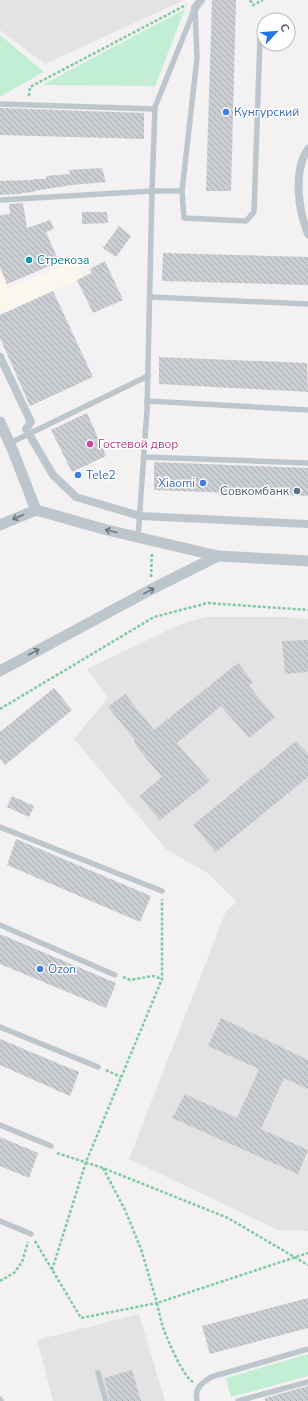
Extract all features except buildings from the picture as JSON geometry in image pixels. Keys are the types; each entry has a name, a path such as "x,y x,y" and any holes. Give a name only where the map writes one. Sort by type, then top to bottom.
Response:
{"street":[{"path":"192,6 201,0"},
{"path":"308,149 303,157 298,181 302,211 308,234"},
{"path":"0,357 31,422 26,429 53,475 76,497 140,516 308,524"},
{"path":"0,422 10,443 36,510"},
{"path":"0,525 36,510 138,538 218,556 308,560"},
{"path":"0,671 150,590 218,556"}],"lane":[{"path":"138,538 148,376 155,110 192,6"},
{"path":"192,6 197,58 182,191 184,218 246,221 254,212 260,52"},
{"path":"0,104 155,110"},
{"path":"0,200 152,191 182,191"},
{"path":"150,298 308,304"},
{"path":"10,443 148,376"},
{"path":"147,401 308,410"},
{"path":"144,457 308,463"},
{"path":"0,827 162,890"},
{"path":"0,925 115,974"},
{"path":"0,1027 98,1067"},
{"path":"0,1125 51,1146"},
{"path":"0,1221 31,1234"},
{"path":"197,1401 196,1396 200,1385 211,1377 308,1349"},
{"path":"98,1373 106,1401"},
{"path":"238,1401 308,1382"}],"path":[{"path":"250,0 254,5 263,0"},
{"path":"28,105 30,87 192,6"},
{"path":"150,590 158,542"},
{"path":"0,709 154,617 208,603 308,610"},
{"path":"52,1270 86,1162 162,979 162,890"},
{"path":"115,974 130,980 153,976 162,979"},
{"path":"98,1067 121,1078"},
{"path":"51,1146 54,1152 103,1168 228,1218 308,1265"},
{"path":"103,1168 125,1210 142,1249 164,1331 188,1380 200,1385"},
{"path":"31,1234 80,1318 157,1303 308,1253"},
{"path":"0,1281 14,1273 22,1262 31,1234"}],"shaded area":[{"path":"0,0 184,0 45,64 0,30"},
{"path":"77,260 84,277 0,314 0,270 8,288"},
{"path":"205,617 287,617 308,619 308,1231 278,1230 129,1159 226,911 237,902 209,874 166,849 74,739 108,698 87,669 181,624"},
{"path":"139,1314 165,1401 53,1401 37,1340"}],"green space":[{"path":"185,9 155,86 42,85"},
{"path":"0,35 44,72 1,96 0,95"},
{"path":"308,1354 308,1376 231,1397 226,1378"}],"place":[{"name":"Кунгурский","path":"226,112"},
{"name":"Стрекоза","path":"29,260"},
{"name":"Гостевой двор","path":"90,444"},
{"name":"Tele2","path":"78,475"},
{"name":"Xiaomi","path":"203,483"},
{"name":"Совкомбанк","path":"297,491"},
{"name":"Ozon","path":"40,969"}]}
